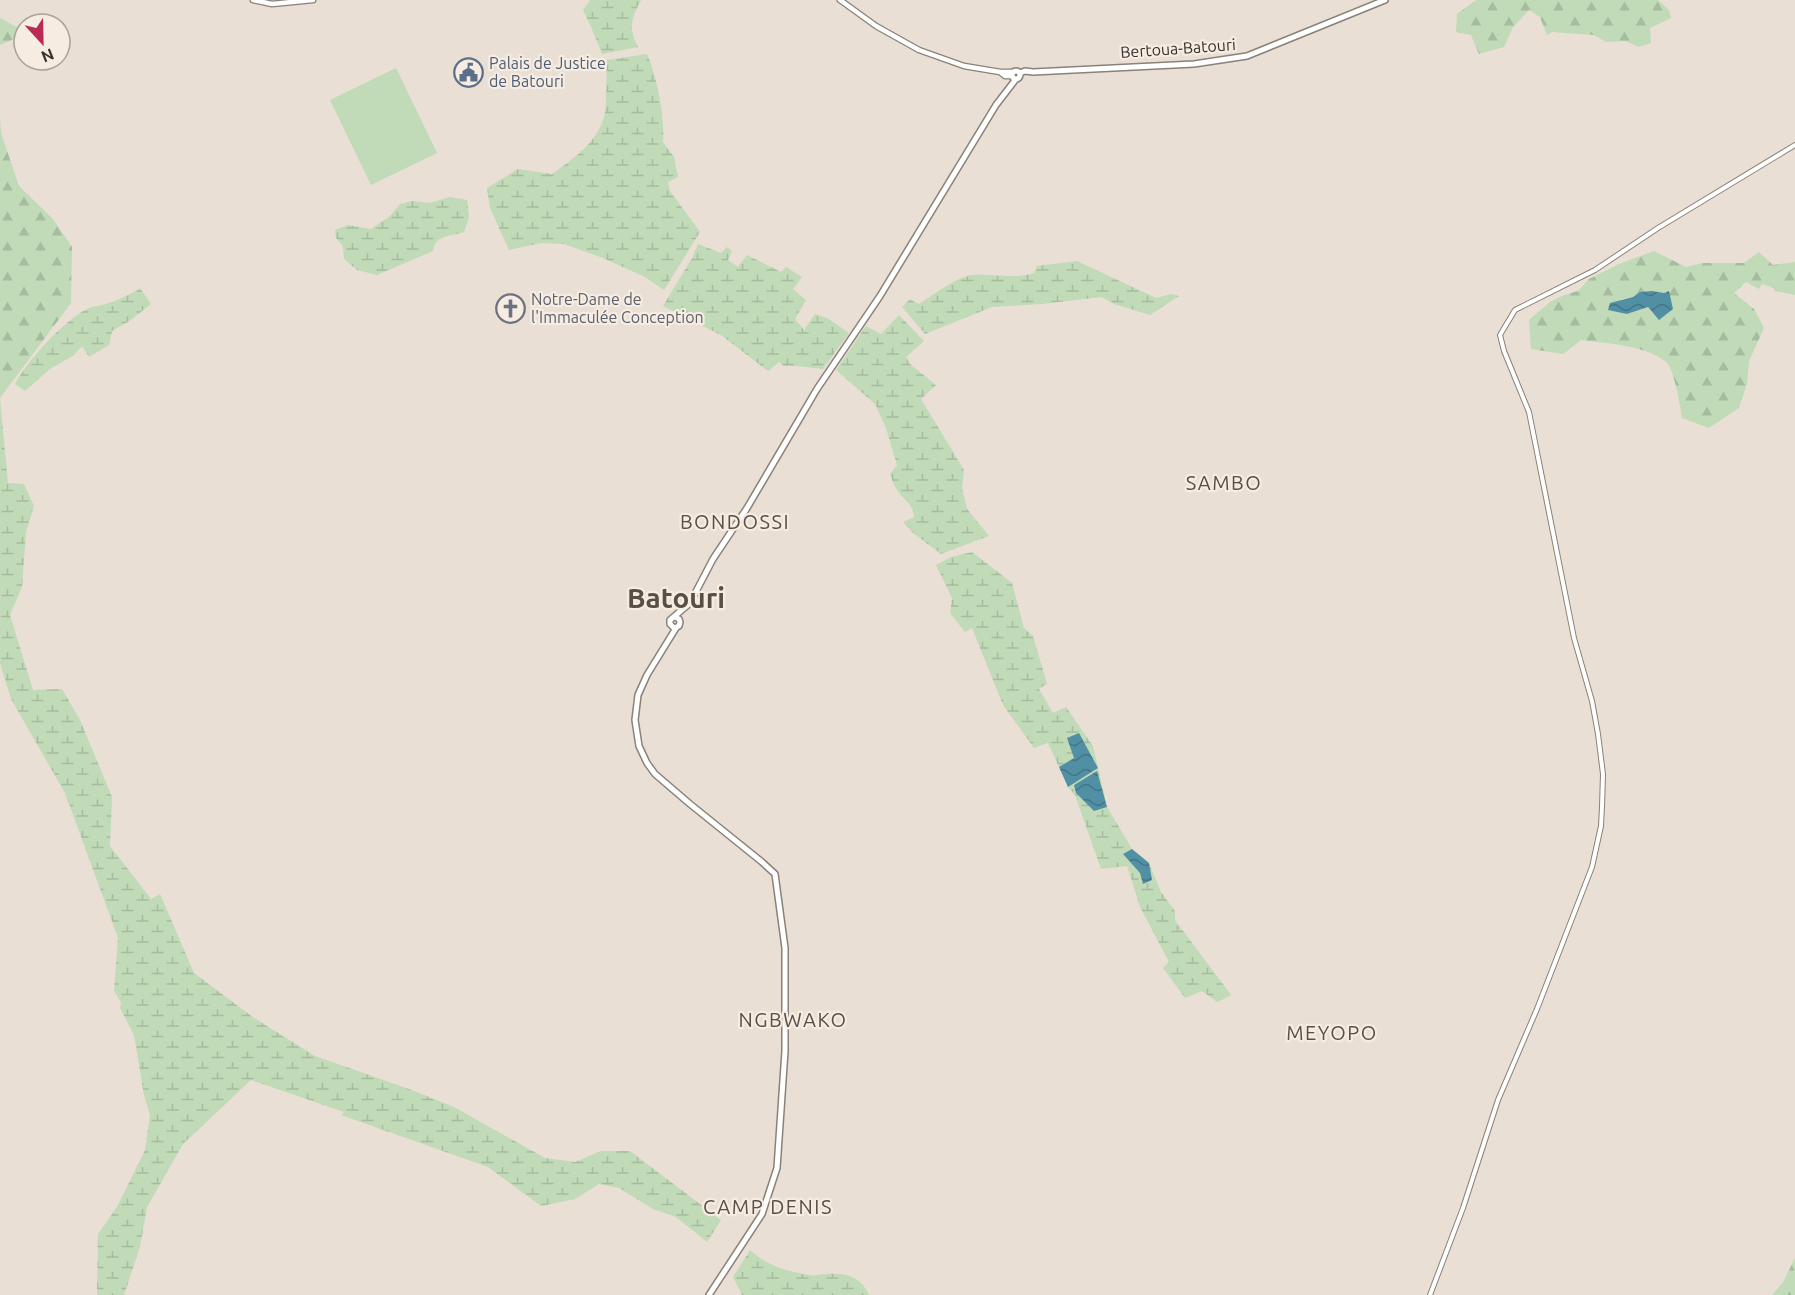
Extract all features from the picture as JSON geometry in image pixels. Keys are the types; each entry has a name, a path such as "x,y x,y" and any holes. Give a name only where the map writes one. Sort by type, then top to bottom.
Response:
{"highway":[{"name":"Bertoua-Batouri","path":"1016,76 1025,71 1194,64 1247,56 1385,0"},
{"path":"668,639 670,620 677,618 690,603 713,559 747,508 817,389 880,296 1005,91 1008,81 1016,76"},
{"path":"677,618 680,625 668,639 638,695 636,720 639,746 655,774 775,874 785,948 785,1051 777,1168 762,1214 709,1295"},
{"path":"670,624 676,628"}],"main road":[{"path":"254,0 272,4 313,0"},
{"path":"840,0 876,26 919,50 964,66 1016,76"}],"street":[{"path":"1430,1295 1463,1208 1498,1100 1537,1009 1592,867 1601,826 1603,774 1592,701 1574,638 1529,412 1506,358 1500,335 1515,310 1595,270 1658,228 1795,146"}],"green space":[{"path":"590,0 641,0 632,24 638,47 602,54 583,10"},
{"path":"1476,0 1658,0 1669,10 1671,18 1650,28 1651,43 1638,47 1626,41 1606,42 1594,35 1552,32 1547,35 1540,17 1529,10 1513,27 1504,47 1479,54 1471,35 1456,32 1457,14"},
{"path":"0,18 12,24 12,40 0,45"},
{"path":"647,54 660,97 663,142 674,157 678,177 668,182 670,191 700,232 664,290 645,277 564,244 541,243 509,250 490,208 487,188 518,169 552,174 577,155 592,140 602,122 606,106 607,60"},
{"path":"396,68 437,153 371,185 330,100"},
{"path":"0,117 1,133 19,186 53,219 72,247 71,303 0,398"},
{"path":"450,197 467,200 469,217 464,232 440,239 433,251 377,275 357,270 344,259 343,246 336,238 335,230 348,225 371,229 390,216 400,204 413,201 430,203"},
{"path":"698,244 721,253 727,247 732,251 728,260 738,267 747,255 781,272 786,267 802,277 793,289 806,300 795,319 804,330 815,314 827,318 849,333 823,369 784,366 779,362 768,371 721,335 663,306"},
{"path":"1654,251 1686,267 1703,263 1744,263 1759,252 1773,265 1795,262 1795,295 1775,291 1774,288 1762,284 1759,289 1746,282 1734,293 1754,309 1764,328 1749,361 1747,384 1739,408 1709,428 1682,418 1670,367 1660,357 1639,349 1581,340 1563,354 1531,349 1529,320 1550,302 1578,291 1589,279 1619,264","holes":["1664,293 1653,314 1648,307 1627,314 1619,311 1621,299"]},
{"path":"1077,261 1156,298 1171,294 1179,296 1150,315 1114,304 1102,297 992,307 925,334 902,307 910,299 919,304 966,276 1026,275 1034,273 1037,266"},
{"path":"140,288 151,304 112,331 109,345 89,357 82,346 74,355 50,369 25,391 15,384 37,353 69,321 89,308 117,300"},
{"path":"899,315 924,341 906,357 910,364 936,385 921,399 964,470 962,488 967,509 989,536 941,554 913,533 903,522 914,517 910,505 898,492 890,474 897,465 886,428 875,404 836,370 866,326 881,334"},
{"path":"0,398 8,483 24,484 34,506 26,532 22,587 10,615 33,690 62,689 80,720 112,797 110,846 151,899 160,894 194,973 254,1018 315,1056 454,1107 545,1158 575,1162 601,1151 630,1151 721,1220 707,1242 676,1217 653,1209 619,1188 599,1184 575,1199 541,1206 488,1167 341,1115 344,1112 251,1080 183,1144 147,1207 140,1247 124,1295 97,1295 98,1234 117,1207 145,1150 150,1115 144,1095 134,1035 120,1008 121,1002 114,991 118,938 65,793 11,699 0,663"},
{"path":"972,552 1012,583 1024,628 1033,636 1047,684 1039,689 1053,713 1066,707 1093,746 1107,807 1132,849 1149,863 1161,892 1175,911 1175,920 1231,995 1217,1002 1202,991 1185,998 1163,968 1169,962 1140,907 1127,866 1101,869 1075,795 1068,787 1048,743 1034,748 1003,705 972,628 965,632 950,613 952,598 936,565 951,557"},
{"path":"750,1250 770,1264 793,1272 853,1277 862,1284 869,1295 742,1295 733,1277"},
{"path":"1795,1258 1795,1295 1772,1295 1783,1282"}],"water":[{"path":"1669,291 1673,309 1659,320 1648,307 1627,314 1608,310 1610,303 1633,297 1640,292 1664,293"},
{"path":"1079,733 1098,768 1068,787 1059,767 1074,758 1067,738"},
{"path":"1097,771 1107,807 1094,811 1076,793 1074,785"},
{"path":"1132,849 1149,863 1152,880 1143,884 1140,873 1123,854"}],"place":[{"name":"Palais de Justice de Batouri","path":"468,72"},
{"name":"Notre-Dame de l'Immaculée Conception","path":"510,308"}],"district":[{"name":"SAMBO","path":"1224,483"},
{"name":"BONDOSSI","path":"735,522"},
{"name":"Batouri","path":"676,598"},
{"name":"NGBWAKO","path":"793,1020"},
{"name":"MEYOPO","path":"1332,1033"},
{"name":"CAMP DENIS","path":"768,1207"}]}
